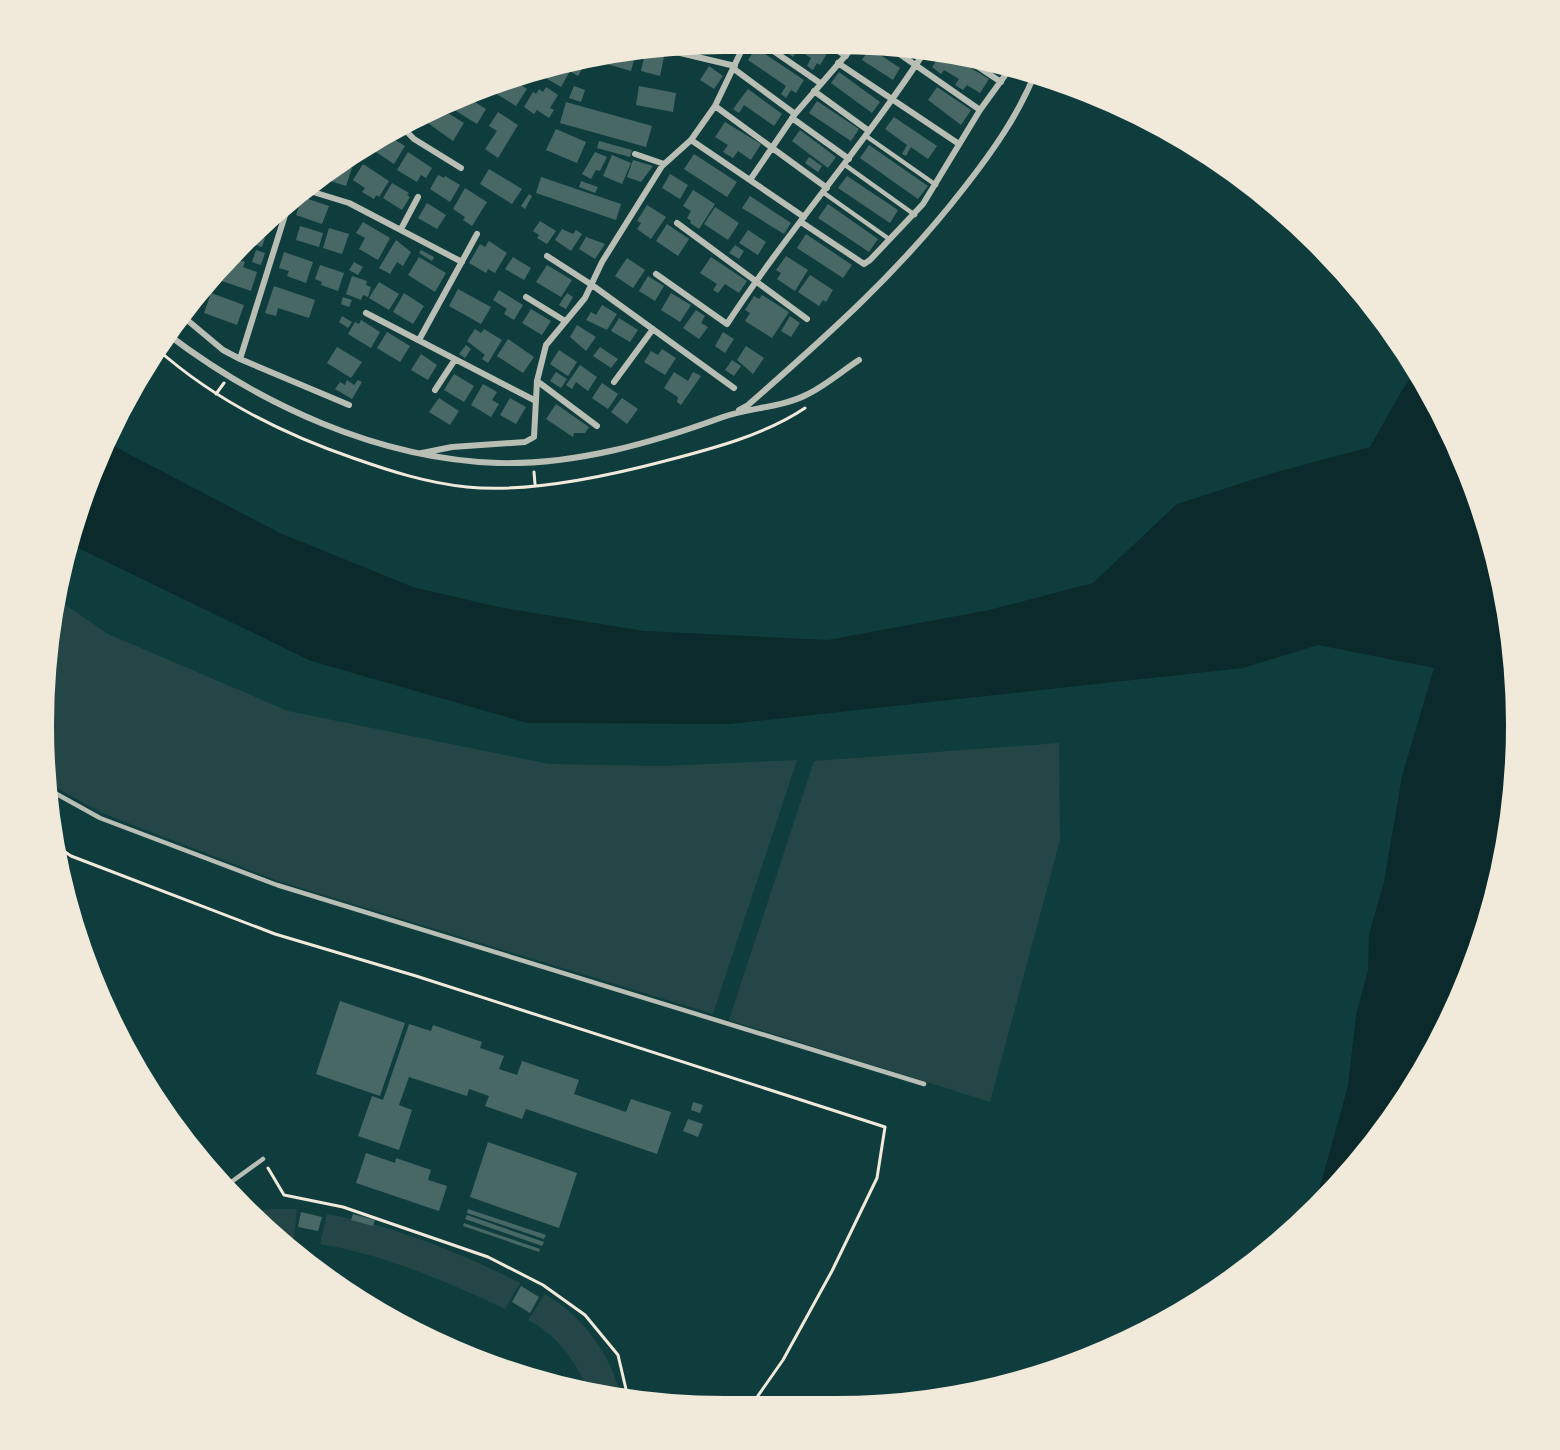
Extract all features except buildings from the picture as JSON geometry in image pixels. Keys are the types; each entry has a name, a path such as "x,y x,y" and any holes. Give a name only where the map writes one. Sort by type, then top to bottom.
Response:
{"street":[{"path":"418,453 452,447 525,442 534,437 537,381 546,345 585,298 602,262 664,164 690,140 715,106 743,49"},
{"path":"771,49 820,83"},
{"path":"835,49 846,56"},
{"path":"750,180 794,116 820,83 851,50"},
{"path":"673,52 734,68 849,159"},
{"path":"898,53 980,110"},
{"path":"656,274 727,324 754,281 826,190 922,55"},
{"path":"838,63 959,144"},
{"path":"973,64 1001,82"},
{"path":"690,140 750,180 864,264 915,215 980,110 1008,72"},
{"path":"726,416 748,405 812,350 870,296 924,240 1022,106 1033,79"},
{"path":"814,91 868,133"},
{"path":"715,106 826,190"},
{"path":"405,130 414,139 461,168"},
{"path":"635,154 664,164"},
{"path":"311,191 349,203 462,262"},
{"path":"401,229 418,197"},
{"path":"240,359 286,212"},
{"path":"677,223 807,319"},
{"path":"419,340 477,234"},
{"path":"547,256 592,285 734,388"},
{"path":"526,297 565,321"},
{"path":"366,314 536,402"},
{"path":"186,319 224,350 240,359 349,405"},
{"path":"614,382 653,329"},
{"path":"172,337 232,379 276,403 347,433 433,457 499,463 561,459 668,437 726,416 805,396 859,360"},
{"path":"435,390 454,361"},
{"path":"537,381 597,426"}],"lane":[{"path":"868,133 936,184"},
{"path":"844,165 915,215"},
{"path":"826,190 889,239"},
{"path":"53,792 100,818 277,885 924,1084"},
{"path":"229,1183 263,1159"}],"path":[{"path":"61,849 71,855 275,934 416,976 885,1126 877,1178 832,1271 783,1360 755,1400"},
{"path":"263,1159 284,1195 343,1207 488,1257 543,1285 585,1315 618,1355 627,1393"}],"shaded area":[{"path":"1413,375 1441,426 1475,508 1498,593 1509,681 1509,769 1505,813 1498,857 1475,942 1441,1024 1397,1100 1371,1136 1316,1199 1348,1086 1356,1015 1368,970 1369,934 1384,882 1402,776 1434,668 1318,645 1243,668 729,724 527,723 311,661 74,546 85,508 111,444 280,533 413,587 498,607 644,631 828,640 989,610 1093,583 1177,504 1273,473 1370,447"},
{"path":"61,602 108,634 288,711 549,764 664,766 797,760 713,1014 278,881 102,813 53,786 51,681"},
{"path":"1059,743 1060,840 990,1102 729,1020 814,761"},
{"path":"297,1209 294,1240 288,1240 256,1211"},
{"path":"327,1214 377,1225 426,1241 520,1283 505,1309 415,1270 368,1255 320,1244"},
{"path":"545,1294 559,1304 595,1340 604,1354 619,1392 586,1386 566,1352 549,1334 528,1320"}]}
